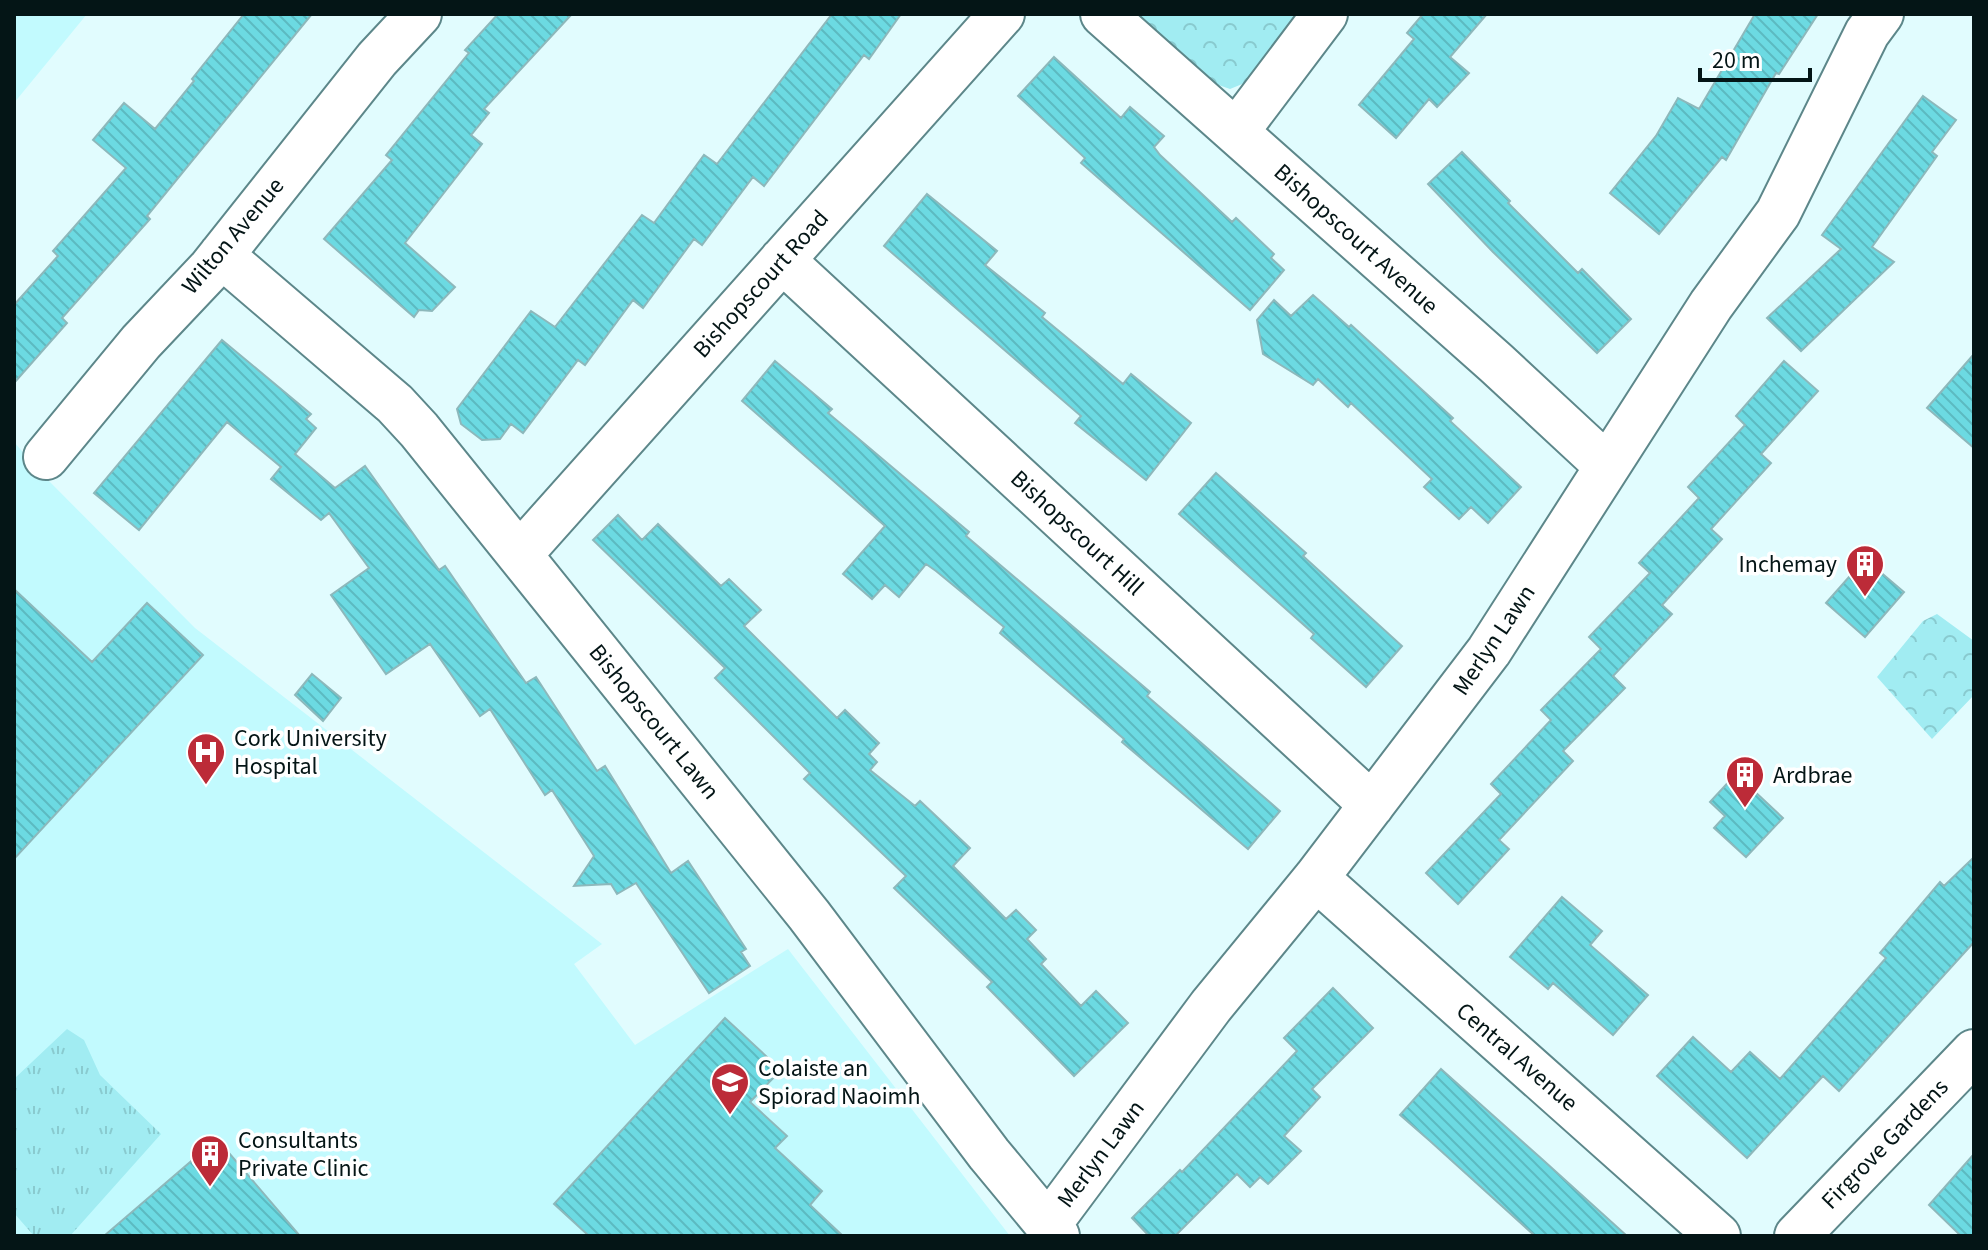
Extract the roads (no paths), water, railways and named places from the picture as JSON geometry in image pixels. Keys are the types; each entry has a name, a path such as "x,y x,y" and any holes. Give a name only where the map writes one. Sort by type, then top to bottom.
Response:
{"street":[{"name":"Wilton Avenue","path":"46,457 141,342 221,255 377,59 419,14"},
{"name":"Bishopscourt Road","path":"520,554 1002,14"},
{"name":"Bishopscourt Avenue","path":"1103,14 1496,363 1607,466"},
{"path":"1236,132 1325,14"},
{"name":"Merlyn Lawn","path":"1052,1231 1211,1006 1316,878 1489,651 1711,305 1778,213 1867,33 1881,14"},
{"name":"Bishopscourt Lawn","path":"221,255 395,404 520,554 809,915 989,1154 1052,1231"},
{"name":"Bishopscourt Hill","path":"782,260 1372,805"},
{"name":"Central Avenue","path":"1316,878 1718,1236"},
{"name":"Firgrove Gardens","path":"1797,1236 1974,1052"}],"place":[{"name":"Inchemay","path":"1865,598"},
{"name":"Cork University Hospital","path":"206,786"},
{"name":"Ardbrae","path":"1745,809"},
{"name":"Colaiste an Spiorad Naoimh","path":"730,1116"},
{"name":"Consultants Private Clinic","path":"210,1188"}]}
